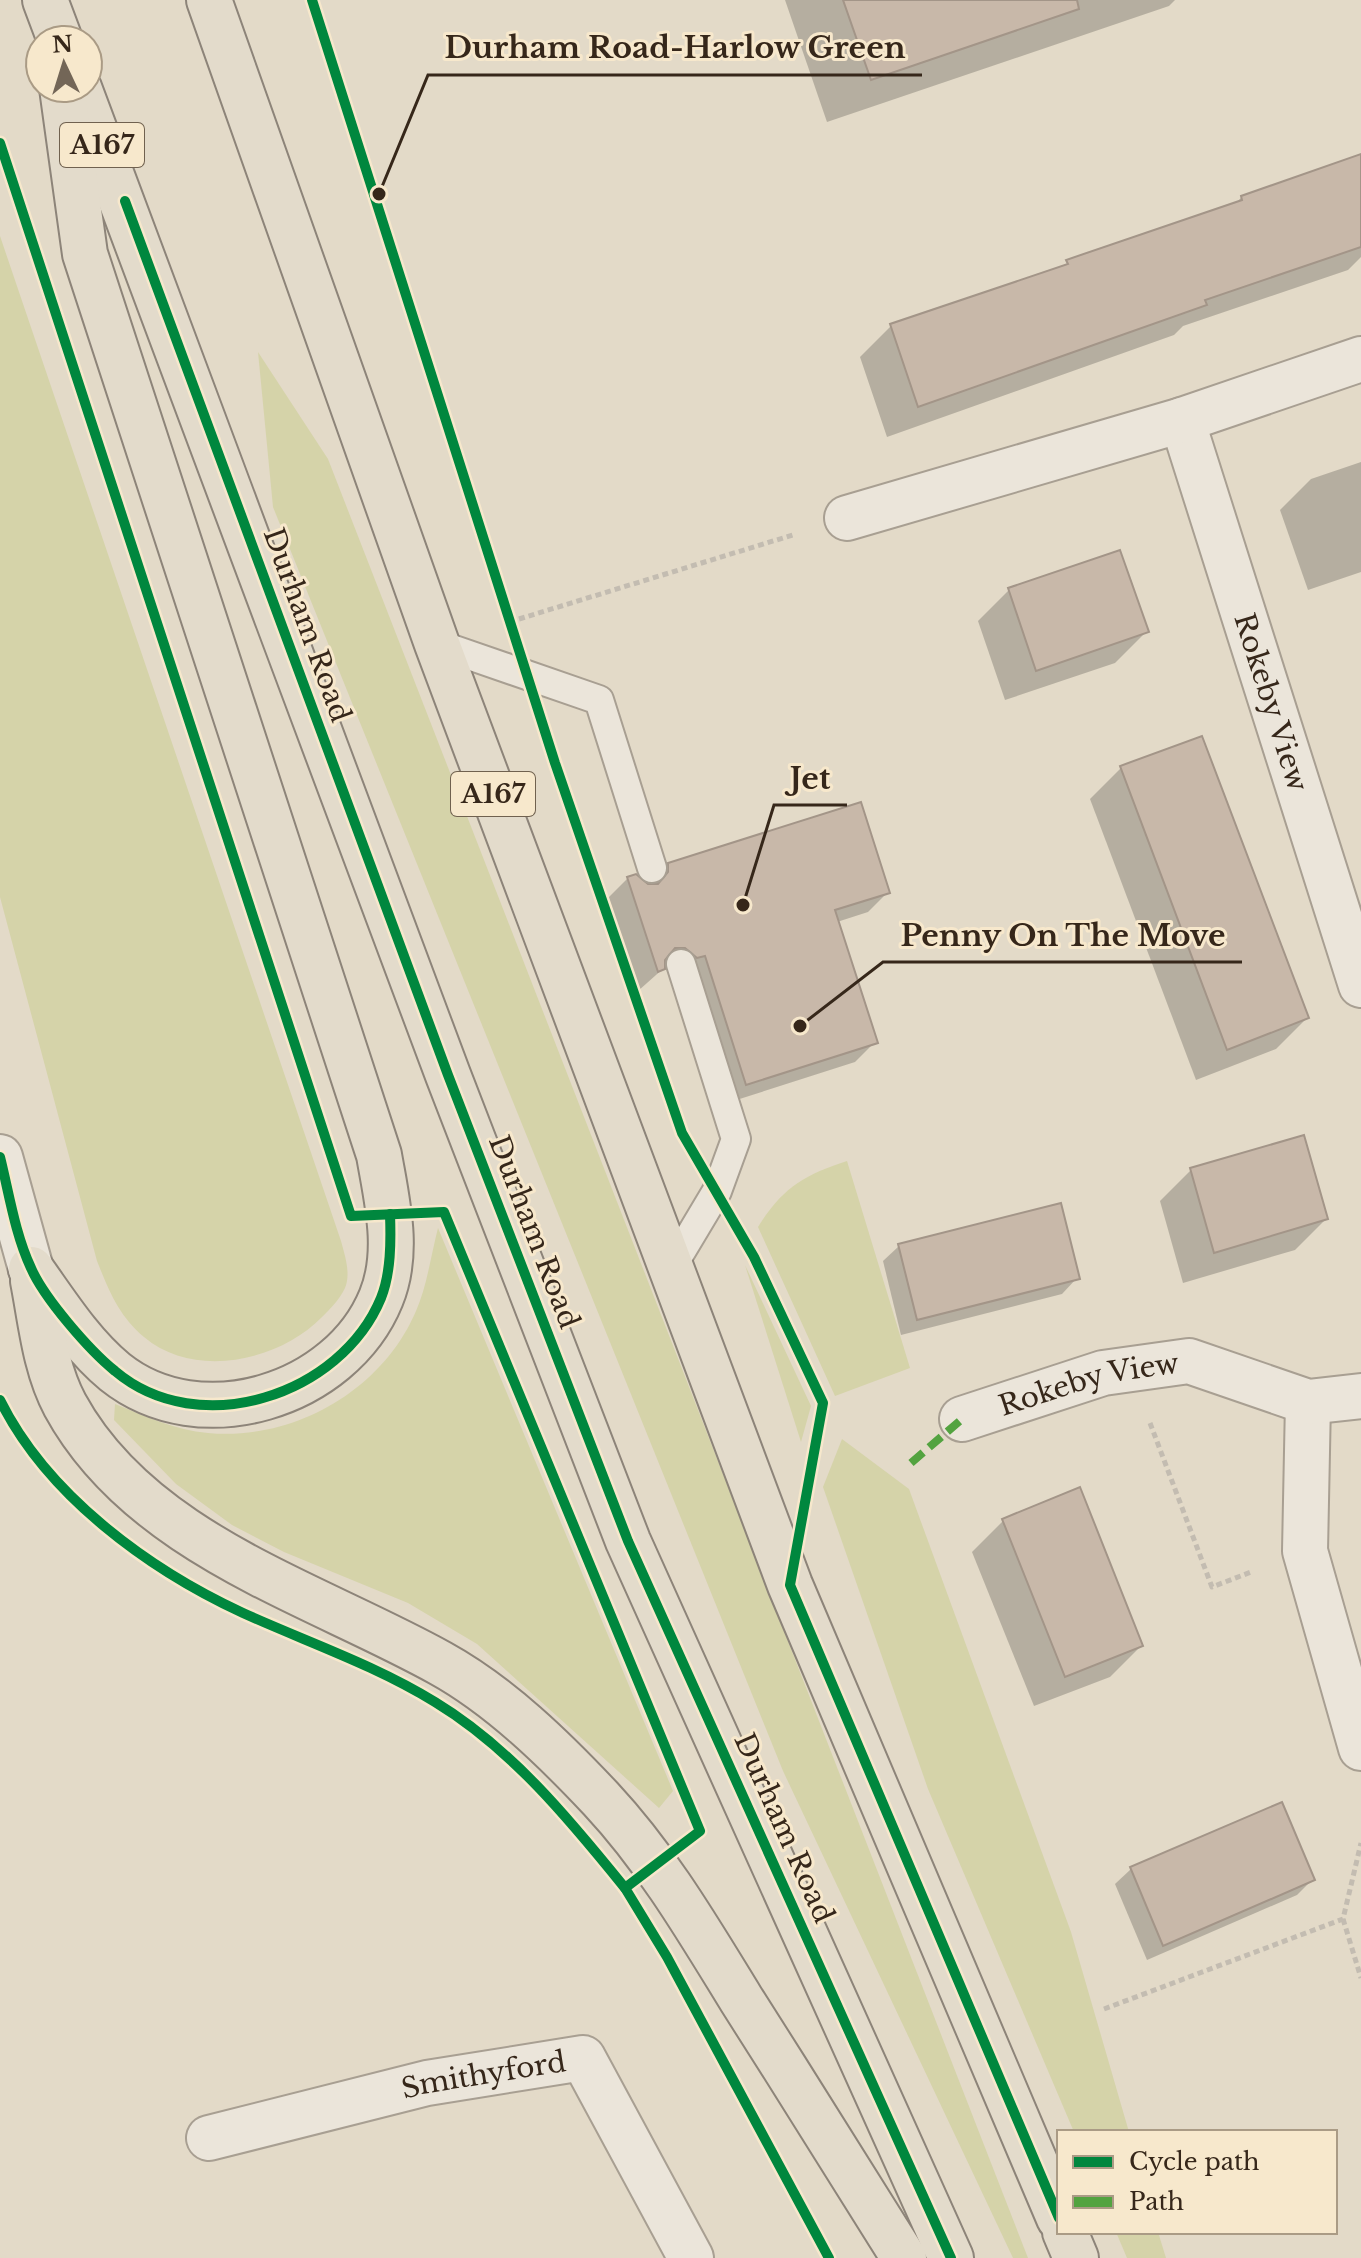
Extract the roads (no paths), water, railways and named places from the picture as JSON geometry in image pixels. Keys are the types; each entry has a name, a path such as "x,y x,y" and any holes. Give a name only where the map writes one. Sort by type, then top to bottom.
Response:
{"main road":[{"name":"A167","path":"209,0 437,644 790,1585 1057,2213"},
{"path":"31,1269 77,1334 116,1373 158,1395 201,1404 251,1402 289,1390 325,1370 359,1336 381,1297 391,1245 379,1155 85,254 64,104"},
{"name":"Durham Road","path":"85,104 448,1075 628,1541 951,2258"},
{"path":"31,1269 48,1361 65,1405 93,1444 138,1494 185,1531 266,1578 444,1665 498,1702 600,1798 656,1863 904,2258"},
{"path":"1066,2234 1076,2258"}],"street":[{"path":"847,518 1182,420 1361,359"},
{"name":"Rokeby View","path":"1182,420 1361,985"},
{"path":"0,1157 31,1269"},
{"name":"Rokeby View","path":"962,1419 1103,1373 1189,1361 1308,1402 1361,1396"},
{"path":"1308,1402 1304,1471 1305,1551 1361,1748"},
{"name":"Smithyford","path":"209,2138 427,2083 583,2058 691,2258"}],"lane":[{"path":"437,644 599,700 652,868"},
{"path":"671,1268 717,1191 736,1139 681,964"}],"place":[{"name":"Durham Road-Harlow Green","path":"379,194"},
{"name":"Jet","path":"743,905"},
{"name":"Penny On The Move","path":"800,1026"}]}
